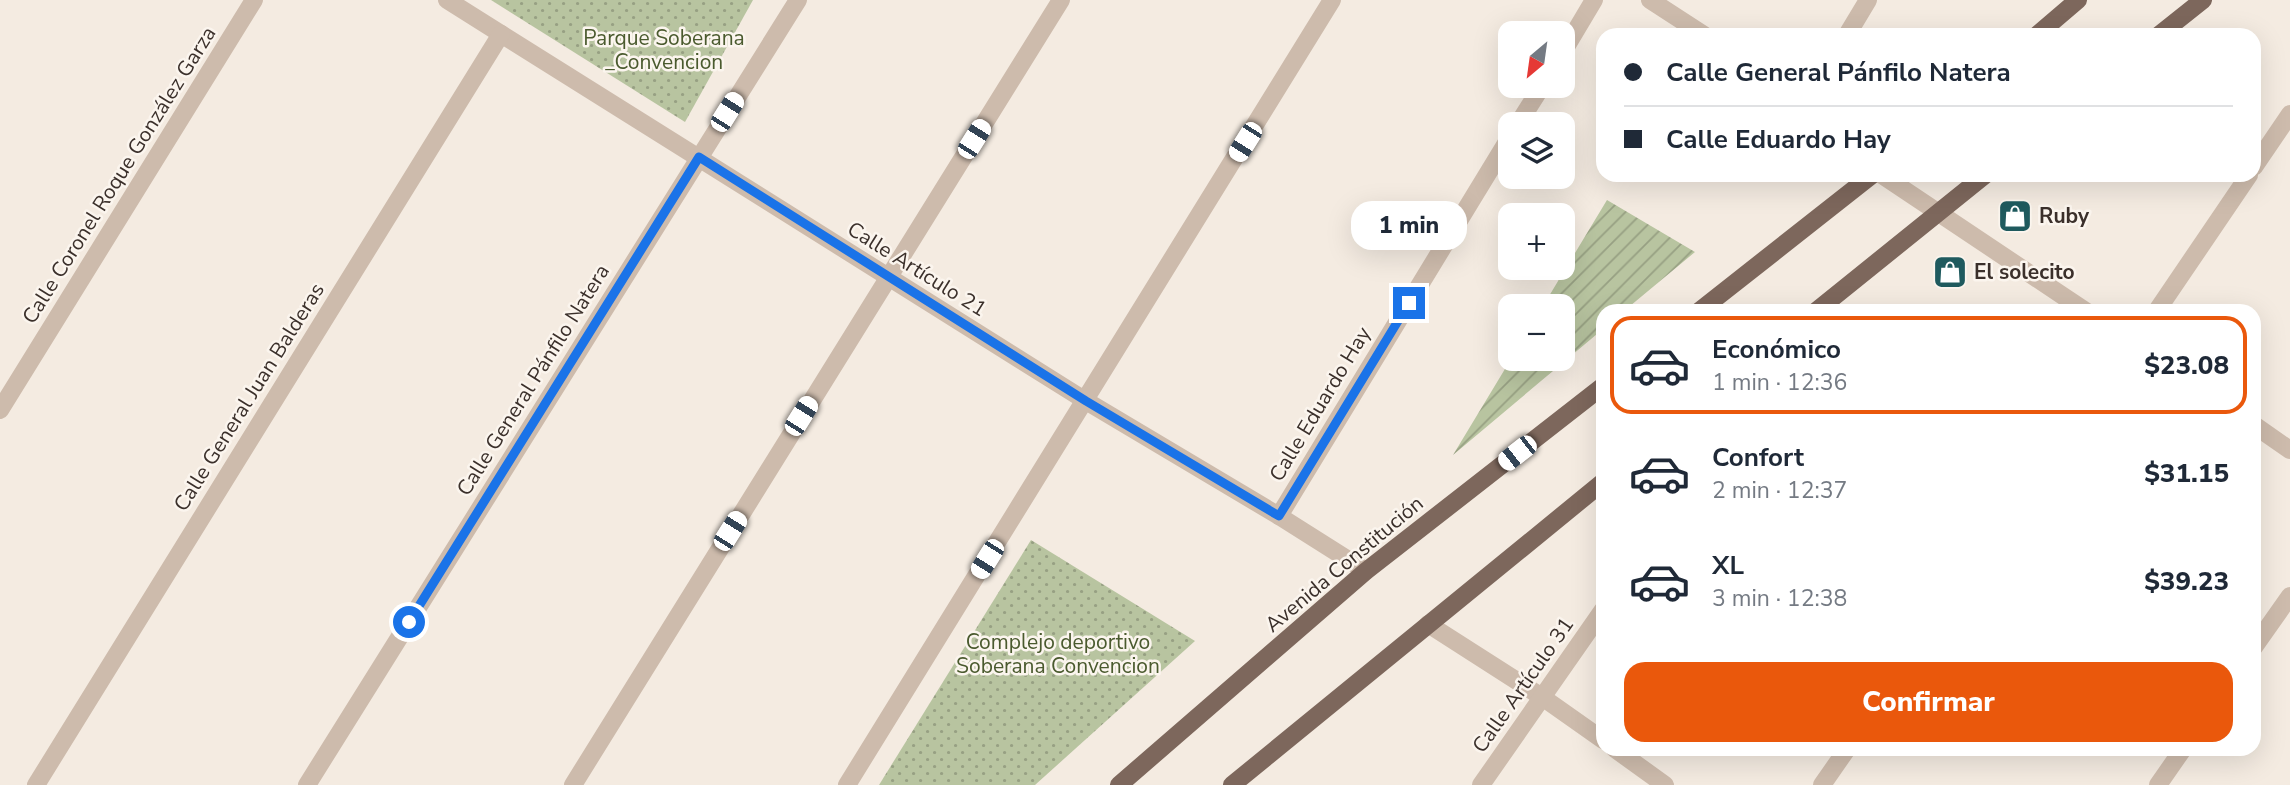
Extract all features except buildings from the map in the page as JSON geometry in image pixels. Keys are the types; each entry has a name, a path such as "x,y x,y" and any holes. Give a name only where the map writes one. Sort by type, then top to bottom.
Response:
{"main road":[{"path":"2045,28 2078,0"},
{"path":"2168,28 2203,0"},
{"path":"1708,304 1863,182"},
{"path":"1825,304 1976,182"},
{"name":"Avenida Constitución","path":"1119,785 1366,571 1596,391"},
{"path":"1232,785 1596,488"}],"street":[{"name":"Calle Coronel Roque González Garza","path":"0,410 254,0"},
{"name":"Calle Artículo 21","path":"447,0 1086,401 1366,571"},
{"name":"Calle General Pánfilo Natera","path":"307,785 798,0"},
{"path":"573,785 1061,0"},
{"path":"847,785 1332,0"},
{"path":"1575,32 1594,0"},
{"path":"1650,0 1693,28"},
{"path":"1850,28 1868,0"},
{"name":"Calle General Juan Balderas","path":"36,785 501,34"},
{"path":"2261,157 2290,114"},
{"name":"Calle Eduardo Hay","path":"1279,516 1498,157"},
{"path":"1892,182 2075,304"},
{"path":"2161,304 2244,182"},
{"path":"2261,430 2290,450"},
{"path":"2261,637 2290,596"},
{"name":"Calle Artículo 31","path":"1481,785 1596,620"},
{"path":"1428,624 1596,735"},
{"path":"1625,756 1665,785"},
{"path":"1822,785 1842,756"},
{"path":"2158,785 2178,756"}],"green space":[{"name":"Parque Soberana _Convencion","path":"491,0 753,0 685,122"},
{"path":"1607,200 1695,252 1632,304 1596,304 1596,335 1575,353 1575,294 1550,294 1559,280 1575,280 1575,253"},
{"path":"1504,371 1553,371 1453,455"},
{"name":"Complejo deportivo Soberana Convencion","path":"1031,540 1195,641 1035,785 879,785"}],"place":[{"name":"Ruby","path":"2015,216"},
{"name":"El solecito","path":"1950,272"}],"route":[{"path":"409,622 699,157 1086,401 1279,516 1409,303"}]}
